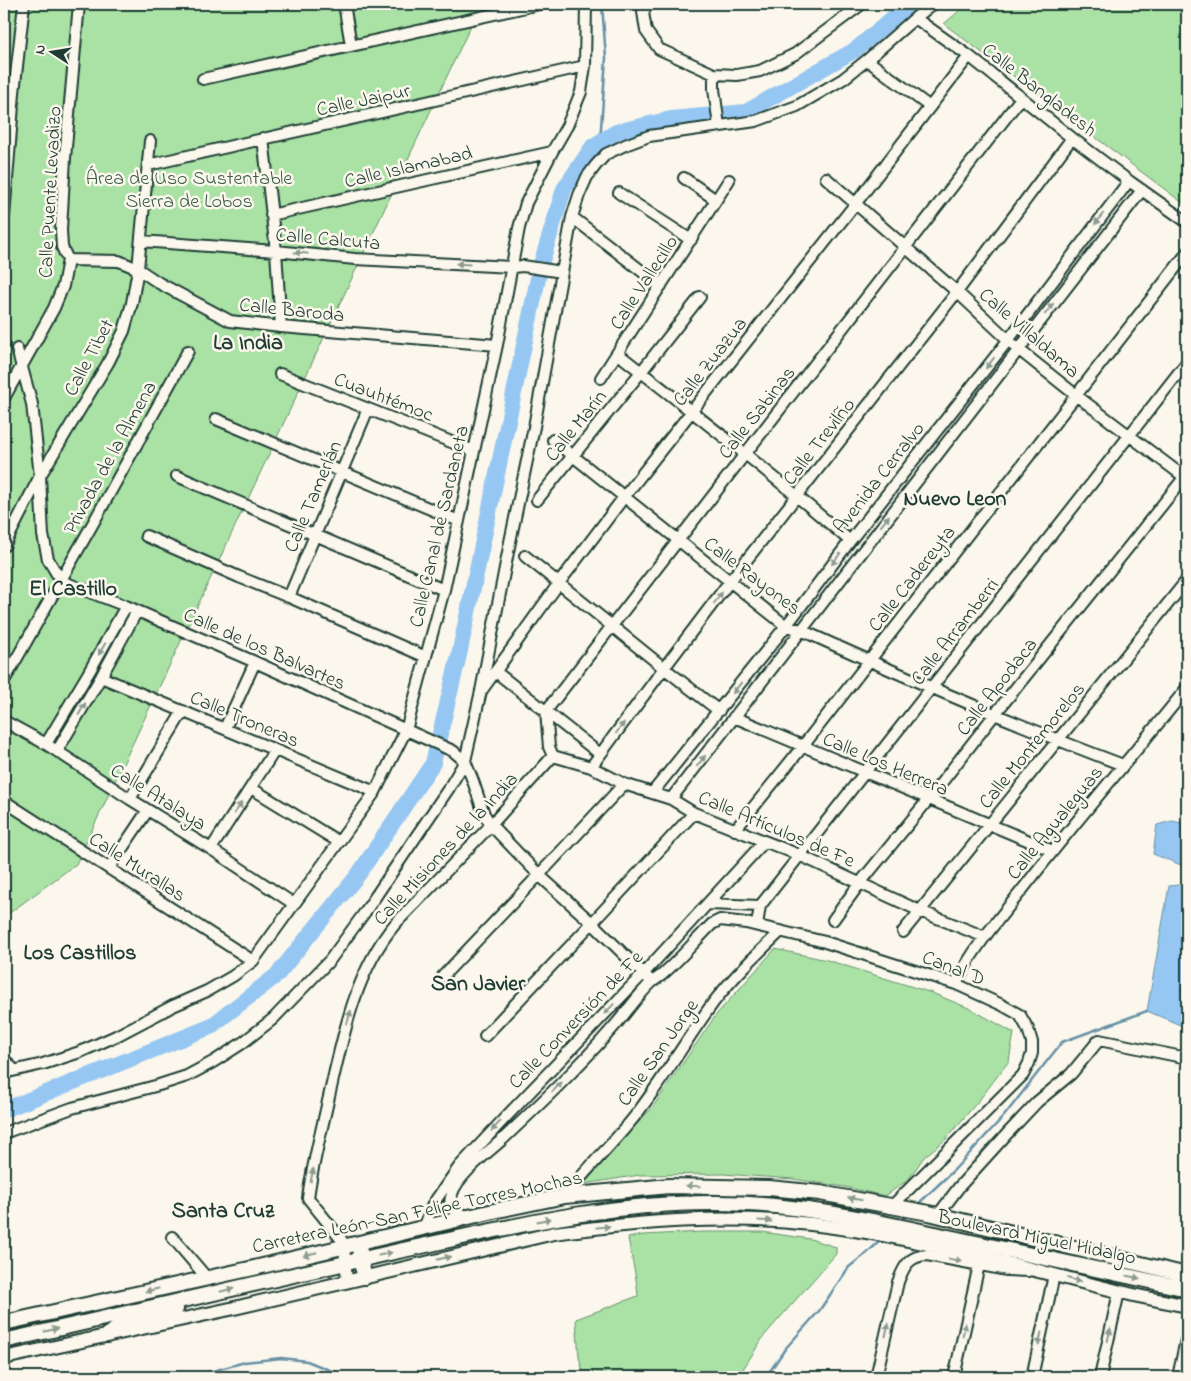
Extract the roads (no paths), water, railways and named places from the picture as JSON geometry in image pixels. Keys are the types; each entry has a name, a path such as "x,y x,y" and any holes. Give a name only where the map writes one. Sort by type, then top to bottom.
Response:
{"main road":[{"name":"Carretera León-San Felipe Torres Mochas","path":"4,1323 565,1196 669,1186 726,1186 820,1193 897,1207"},
{"name":"Boulevard Miguel Hidalgo","path":"4,1341 501,1228 563,1216 672,1203 764,1205 810,1210 876,1227 996,1253 1187,1289"},
{"name":"Boulevard Miguel Hidalgo","path":"897,1207 934,1214 1187,1275"},
{"path":"365,1277 360,1260 360,1251 364,1247 396,1239 417,1229"},
{"path":"107,1335 118,1328 174,1310 195,1297"}],"street":[{"path":"4,216 14,93 24,4"},
{"name":"Calle Puente Levadizo","path":"4,398 54,308 63,286 68,260 62,247 61,230 65,158 79,4"},
{"path":"344,4 351,45"},
{"path":"203,79 539,4"},
{"name":"Calle Canal de Sardaneta","path":"9,1072 43,1064 80,1052 116,1036 233,976 252,961 375,792 406,730 444,590 519,228 526,203 567,126 581,92 585,66 586,4"},
{"path":"648,4 644,12 646,31 658,49 714,74 737,75 760,70 795,54 862,4"},
{"path":"4,1133 72,1108 187,1076 242,1044 273,1019 330,960 389,877 448,788 465,760 481,691 534,427 558,271 578,195 596,164 606,154 650,136 719,123 756,120 797,106 843,79 933,4"},
{"name":"Calle Bangladesh","path":"915,18 969,56 1072,138 1187,222"},
{"name":"Calle Zuazua","path":"481,691 624,497 856,203 969,56"},
{"path":"867,60 930,107"},
{"name":"Calle Jaipur","path":"148,165 585,66"},
{"path":"714,74 714,89 719,123"},
{"name":"Calle Sabinas","path":"546,711 1021,98"},
{"path":"262,138 276,251 281,327"},
{"name":"Calle Trevilño","path":"591,767 730,581 957,292 1072,138"},
{"name":"Calle Tibet","path":"4,546 40,476 108,363 124,332 132,303 138,269 150,142"},
{"name":"Calle Islamabad","path":"272,215 552,152"},
{"path":"684,178 716,200"},
{"name":"Calle Villaldama","path":"826,178 957,292 1018,349 1077,396 1187,477"},
{"name":"Calle Vallecillo","path":"729,180 617,353 693,411 850,541"},
{"name":"Avenida Cerralvo","path":"653,792 786,626 1129,181"},
{"name":"Avenida Cerralvo","path":"671,799 1142,190"},
{"path":"619,193 691,240"},
{"path":"572,217 661,286"},
{"name":"Calle Calcuta","path":"141,241 355,259 524,266 558,271"},
{"name":"Calle Cadereyta","path":"735,830 1077,396 1187,252"},
{"name":"Calle Baroda","path":"68,260 119,261 138,269 159,283 230,321 496,345"},
{"name":"Calle Marín","path":"536,500 700,297"},
{"path":"17,349 32,404 40,476 43,535 48,559 61,581"},
{"name":"Privada de la Almena","path":"4,681 188,350"},
{"path":"601,378 617,353"},
{"name":"Calle Arramberri","path":"760,906 1187,362"},
{"name":"Cuauhtémoc","path":"280,374 474,451"},
{"name":"Calle Tamerlán","path":"289,597 368,409"},
{"path":"216,419 276,446 341,471 459,521"},
{"name":"Calle Rayones","path":"553,440 786,626 800,630 931,688 1057,740 1123,765"},
{"path":"176,476 444,590"},
{"name":"Calle Apodaca","path":"833,920 860,883 995,714 1187,477"},
{"path":"146,536 426,657"},
{"path":"526,556 719,711"},
{"name":"Calle Montemorelos","path":"903,932 1187,580"},
{"name":"Calle de los Balvartes","path":"61,581 126,606 255,662 452,751 465,760"},
{"path":"46,744 90,672 126,606"},
{"path":"57,751 137,611"},
{"path":"225,728 255,662"},
{"path":"496,672 600,754"},
{"name":"Calle Troneras","path":"100,677 375,792"},
{"name":"Calle Agualeguas","path":"956,984 969,959 1052,851 1187,688"},
{"path":"130,799 183,711"},
{"path":"546,711 549,747 554,756"},
{"name":"Calle Los Herrera","path":"734,717 1052,851"},
{"name":"Calle Atalaya","path":"4,721 46,744 294,904"},
{"path":"211,849 275,750"},
{"name":"Calle Artículos de Fe","path":"554,756 591,767 624,784 671,799 694,813 799,856 920,911 985,937"},
{"name":"Calle Misiones de la India","path":"344,1246 339,1235 308,1198 340,1046 352,1007 369,964 385,936 395,924 491,825 554,756"},
{"path":"465,760 474,781 484,814 491,825 539,875 652,982"},
{"path":"442,976 624,784"},
{"path":"251,788 339,842"},
{"name":"Calle Murallas","path":"4,801 252,961"},
{"path":"109,868 148,810"},
{"path":"484,1036 592,924 694,813"},
{"name":"Calle Conversión de Fe","path":"417,1229 446,1183 459,1167 643,974 695,915 708,904 764,842"},
{"path":"708,904 760,906 758,925"},
{"name":"Canal D","path":"652,982 664,973 712,924 720,920 758,925 826,942 956,984 1020,1015 1028,1029 1032,1042 1030,1063 1023,1075 897,1207"},
{"name":"Calle San Jorge","path":"565,1196 635,1116 713,1003 737,974 781,931"},
{"name":"Calle Conversión de Fe","path":"472,1216 458,1214 451,1207 450,1201 456,1184 573,1071 652,982"},
{"path":"934,1214 1037,1102 1071,1074 1099,1040 1187,1058"},
{"path":"4,1059 9,1072"},
{"path":"4,1358 554,1233 605,1226 672,1221 762,1220 876,1227"},
{"path":"172,1237 207,1278"},
{"path":"344,1246 347,1281"},
{"name":"Boulevard Miguel Hidalgo","path":"996,1253 1054,1275 1119,1292 1187,1306"},
{"path":"876,1377 898,1282 909,1262 915,1257 927,1255 1016,1272 1037,1270"},
{"path":"954,1377 979,1266"},
{"path":"1032,1377 1054,1275"},
{"path":"1100,1377 1119,1292"},
{"path":"1179,1377 1187,1340"}],"water":[{"path":"1172,821 1187,824 1187,866 1153,854 1157,825"},
{"path":"1187,884 1187,1028 1147,1011 1169,886"}],"waterway":[{"path":"600,142 606,58 602,4"},
{"path":"4,1110 210,1027 277,975 358,875 433,763 459,655 541,264 564,189 593,146 616,132 671,119 746,112 855,50 909,4"},
{"path":"916,1206 955,1169 1004,1116 1062,1042 1147,1011"},
{"path":"900,1222 908,1214"},
{"path":"766,1377 785,1349 819,1311 849,1267 881,1240"},
{"path":"127,1377 206,1373 245,1362 281,1358 307,1361 347,1377"}],"district":[{"name":"La India","path":"248,341"},
{"name":"Nuevo Leon","path":"955,497"},
{"name":"El Castillo","path":"73,587"},
{"name":"Los Castillos","path":"80,951"},
{"name":"San Javier","path":"478,982"},
{"name":"Santa Cruz","path":"223,1209"}],"park label":[{"name":"Área de Uso Sustentable Sierra de Lobos","path":"189,188"}]}
